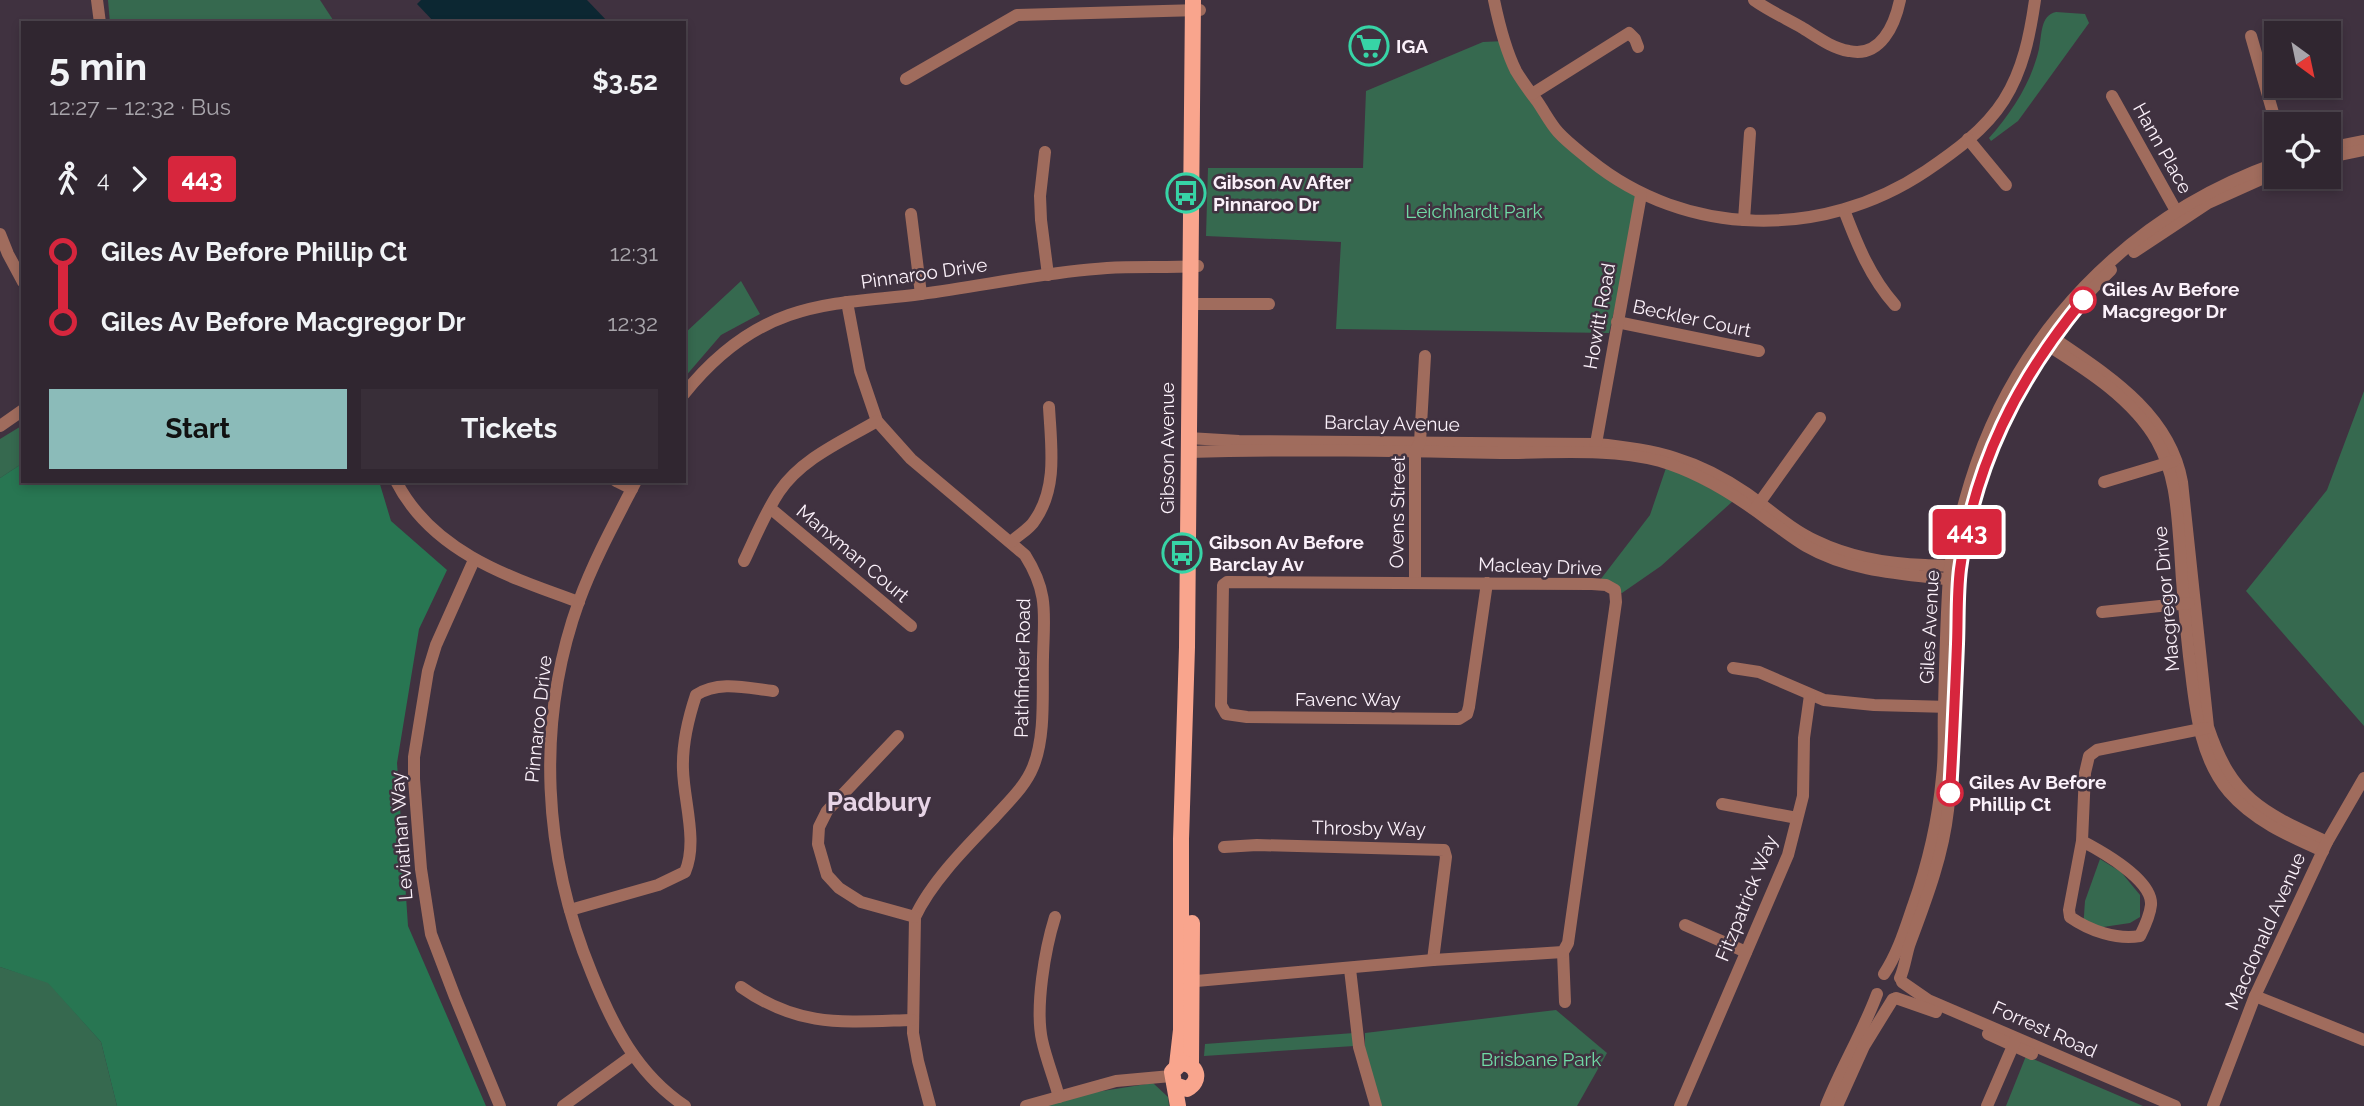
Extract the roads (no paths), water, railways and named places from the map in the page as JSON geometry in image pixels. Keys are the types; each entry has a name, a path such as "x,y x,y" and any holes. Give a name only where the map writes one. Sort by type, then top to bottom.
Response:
{"main road":[{"name":"Gibson Avenue","path":"1178,1106 1181,1030 1187,982 1181,839 1192,445 1197,5"},
{"name":"Gibson Avenue","path":"1181,1076 1189,1106"}],"street":[{"path":"97,0 100,21"},
{"path":"1017,15 1020,0"},
{"path":"1494,0 1516,71 1558,132 1577,150 1624,186 1641,195 1687,211 1744,220 1811,218 1844,210 1895,190 1947,157 1987,122 2009,90 2024,58 2035,0"},
{"path":"1754,0 1831,45 1856,52 1874,47 1882,41 1896,19 1900,0"},
{"path":"906,79 1017,15 1197,5"},
{"path":"1532,94 1629,33 1638,47"},
{"path":"2251,36 2273,112"},
{"name":"Hann Place","path":"2112,96 2179,215"},
{"path":"1744,220 1750,134"},
{"path":"1968,139 2006,185"},
{"path":"2341,146 2364,141"},
{"path":"2341,155 2364,150"},
{"path":"1045,152 1040,196 1048,275"},
{"name":"Giles Avenue","path":"2179,215 2205,194 2264,167"},
{"name":"Giles Avenue","path":"1901,980 1909,944 1931,886 1944,834 1949,800 1949,707 1955,573 1965,500 1983,443 2009,390 2078,292 2095,274 2142,235 2179,215 2264,177"},
{"name":"Howitt Road","path":"1595,449 1641,195"},
{"path":"1844,210 1858,247 1879,287 1895,305"},
{"path":"911,214 921,294"},
{"path":"0,234 21,278"},
{"name":"Pinnaroo Drive","path":"686,392 718,356 755,331 789,315 847,302 1048,275 1106,268 1194,266"},
{"name":"Pathfinder Road","path":"847,302 860,371 877,421 921,468 1025,555 1043,590 1040,746 1033,769 1015,795 934,886 915,917"},
{"path":"1194,304 1269,304"},
{"name":"Beckler Court","path":"1617,322 1759,351"},
{"name":"Macgregor Drive","path":"2047,339 2110,378 2140,403 2159,426 2184,494 2189,603 2204,728 2221,763 2245,795 2275,818 2325,846"},
{"name":"Ovens Street","path":"1415,583 1418,447 1425,356"},
{"path":"1011,542 1035,522 1045,500 1052,475 1049,407"},
{"path":"0,426 21,411"},
{"path":"1757,506 1820,418"},
{"path":"744,561 770,508 790,478 807,463 877,421"},
{"name":"Barclay Avenue","path":"1192,445 1239,441 1418,447 1638,448 1678,457 1712,471 1757,506 1806,536 1848,553 1955,573"},
{"path":"2104,482 2172,462"},
{"path":"397,483 409,504 424,521 457,549 474,560 579,602"},
{"name":"Pinnaroo Drive","path":"634,485 579,602 564,651 556,694 549,784 551,816 570,910 584,957 607,1010 633,1055 651,1077 685,1106"},
{"name":"Manxman Court","path":"770,508 911,626"},
{"name":"Leviathan Way","path":"474,560 436,645 428,671 414,757 414,779 421,869 431,934 454,997 500,1106"},
{"name":"Macleay Drive","path":"1223,585 1227,582 1592,584 1606,585 1615,590 1616,603 1586,823 1568,943 1563,952 1565,1002"},
{"name":"Favenc Way","path":"1223,585 1221,705 1226,713 1247,717 1459,719 1467,714 1469,707 1487,583"},
{"path":"2102,612 2189,603"},
{"path":"1733,668 1759,672 1824,700 1949,707"},
{"path":"570,910 658,885 685,872 690,862 690,844 683,769 684,745 696,695 706,688 718,685 773,691"},
{"name":"Fitzpatrick Way","path":"1680,1106 1787,855 1803,796 1804,738 1810,695"},
{"name":"Giles Avenue","path":"1884,974 1895,958 1911,914 1935,829 1949,707"},
{"path":"2082,841 2104,852 2149,891 2152,903 2140,936 2129,938 2106,934 2070,917 2068,910 2082,841 2085,773 2089,756 2097,750 2204,728"},
{"path":"898,736 827,811 819,827 818,844 827,875 839,888 861,902 915,917 912,1020 918,1061 930,1106"},
{"name":"Macdonald Avenue","path":"2213,1106 2255,996 2325,846 2364,778"},
{"path":"1722,804 1797,818"},
{"name":"Throsby Way","path":"1224,847 1257,845 1444,850 1446,857 1433,960"},
{"path":"1055,917 1048,938 1040,1024 1041,1039 1059,1097"},
{"path":"1685,925 1746,952"},
{"path":"1187,982 1433,960 1563,952"},
{"path":"1350,969 1359,1047 1376,1106"},
{"path":"1826,1106 1878,994 1877,981 1884,974 1893,973 1901,980 1901,992 1864,1046 1837,1106"},
{"name":"Forrest Road","path":"1901,980 1928,1000 2155,1106"},
{"path":"741,987 779,1010 830,1022 912,1020"},
{"path":"1878,994 1883,999 1895,999"},
{"path":"2255,996 2364,1040"},
{"name":"Forrest Road","path":"1895,999 2015,1041 2175,1106"},
{"path":"1987,1106 2015,1041"},
{"path":"563,1106 633,1055"},
{"path":"1026,1106 1116,1081 1181,1076"}],"water":[{"path":"421,0 587,0 607,21 433,21 417,4"}],"place":[{"name":"IGA","path":"1369,46"},
{"name":"Gibson Av After Pinnaroo Dr","path":"1186,193"},
{"name":"Giles Av Before Macgregor Dr","path":"2083,300"},
{"name":"Gibson Av Before Barclay Av","path":"1182,553"},
{"name":"Giles Av Before Phillip Ct","path":"1950,793"}],"district":[{"name":"Padbury","path":"879,802"}],"park label":[{"name":"Leichhardt Park","path":"1474,211"},
{"name":"Brisbane Park","path":"1541,1059"}]}
